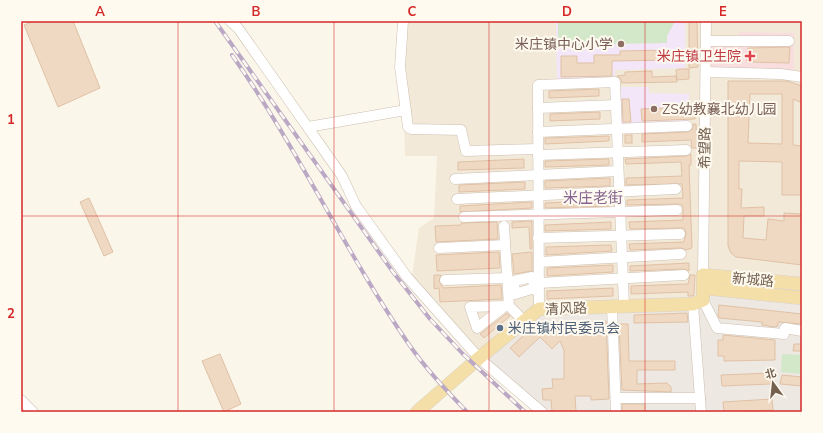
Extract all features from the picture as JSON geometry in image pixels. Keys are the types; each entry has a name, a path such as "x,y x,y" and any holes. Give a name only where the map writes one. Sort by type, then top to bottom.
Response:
{"main road":[{"name":"新城路","path":"701,292 802,284"},
{"name":"新城路","path":"701,292 802,298"},
{"name":"清风路","path":"417,412 524,321 539,305 618,306 701,292"}],"street":[{"path":"230,21 238,28 342,176 356,206 407,277 479,358 542,412"},
{"path":"403,21 400,67 408,127 411,129 461,130 466,151 617,152 686,150"},
{"name":"希望路","path":"701,412 701,292 706,21"},
{"path":"706,41 789,41"},
{"path":"706,72 781,74 802,77"},
{"path":"539,305 537,285 539,262 538,85 615,82 622,257 622,278 618,306 616,412"},
{"path":"538,108 616,105"},
{"path":"308,127 406,110"},
{"path":"538,132 687,126"},
{"path":"455,178 618,171"},
{"path":"457,198 676,189"},
{"path":"464,217 677,210"},
{"path":"504,226 507,306 524,321"},
{"path":"538,238 680,234"},
{"path":"439,248 505,245"},
{"path":"539,262 681,254"},
{"path":"537,285 622,278 684,275"},
{"path":"445,280 507,278"},
{"path":"701,292 717,328 784,334 785,328 802,331"},
{"path":"616,398 700,398"},
{"path":"21,400 33,412"}],"shaded area":[{"path":"401,21 802,21 802,284 703,300 479,358 411,282 419,228 434,218 437,156 405,156"},
{"name":"米庄镇中心小学","path":"556,21 685,21 685,68 615,70 615,82 557,84"},
{"name":"米庄镇卫生院","path":"739,32 794,33 794,76 706,72 706,41 739,40"},
{"name":"ZS幼教襄北幼儿园","path":"618,87 649,87 649,93 689,94 689,124 619,127"},
{"path":"703,275 802,284 802,412 548,412 479,358 539,309 703,300"}],"green space":[{"path":"558,21 675,21 667,36 667,43 558,45"},
{"path":"782,354 802,355 802,374 781,372"}],"building":[{"path":"34,21 73,21 100,88 58,107 24,25"},
{"path":"689,21 697,21 698,67 689,68"},
{"path":"790,47 789,63 747,62 748,48"},
{"path":"670,50 670,60 612,61 612,76 561,77 561,56 577,56 577,63 594,63 594,55 620,55 620,51"},
{"path":"689,69 689,79 677,80 676,70"},
{"path":"652,71 652,77 676,76 677,82 622,83 621,79 617,76 625,75 625,72"},
{"path":"728,81 787,81 802,86 802,103 793,99 793,145 802,146 802,195 782,195 782,162 739,161 739,189 742,189 741,208 764,207 764,216 744,216 743,238 766,240 768,219 784,221 784,213 802,214 802,265 736,257 731,253 728,246","holes":["750,94 782,94 782,144 748,143"]},
{"path":"599,89 599,96 549,98 549,91"},
{"path":"622,99 629,99 631,122 623,122"},
{"path":"695,107 695,119 642,121 641,109"},
{"path":"600,112 600,119 550,121 550,114"},
{"path":"693,124 696,124 697,148 692,148 691,140 642,142 642,134 688,132 693,129"},
{"path":"625,135 632,135 632,143 625,143"},
{"path":"609,136 609,141 545,144 545,138"},
{"path":"691,154 691,165 689,165 692,248 686,250 681,248 630,250 629,244 684,242 686,233 684,228 630,229 629,222 683,220 683,206 680,204 627,205 627,200 683,198 682,184 626,185 626,178 682,176 681,162 626,164 625,159 686,156"},
{"path":"524,159 524,168 458,170 458,162"},
{"path":"609,159 609,165 545,167 545,161"},
{"path":"610,178 610,186 545,188 545,181"},
{"path":"525,182 525,189 459,192 459,185"},
{"path":"89,198 113,252 104,256 80,202"},
{"path":"610,200 610,206 545,208 545,203"},
{"path":"532,202 532,208 460,212 460,206"},
{"path":"532,221 532,249 530,249 529,227 512,228 512,222"},
{"path":"497,222 498,239 436,242 435,226 461,225 461,223"},
{"path":"611,222 611,229 545,231 545,225"},
{"path":"611,245 612,251 546,255 546,247"},
{"path":"499,252 500,268 437,271 436,255"},
{"path":"532,252 532,271 514,274 512,254"},
{"path":"689,263 689,271 684,269 630,271 630,266"},
{"path":"613,265 613,272 547,276 547,268"},
{"path":"434,275 441,275 439,281 443,288 501,285 502,299 440,302 439,288 434,289"},
{"path":"690,275 695,275 694,295 691,296 688,296 688,292 631,294 631,286 688,284"},
{"path":"613,288 613,296 547,299 547,291"},
{"path":"719,305 802,314 802,324 778,322 778,326 774,327 762,325 762,322 719,318"},
{"path":"507,313 510,316 484,338 480,334"},
{"path":"687,313 688,322 634,323 634,315"},
{"path":"606,321 609,399 591,400 591,396 575,396 576,412 552,412 551,400 543,400 542,389 553,388 552,379 564,379 564,350 560,341 552,349 540,337 519,357 510,348 538,322 548,332 564,332 563,325"},
{"path":"619,324 628,324 629,361 675,361 675,370 637,370 637,384 667,383 671,387 671,392 622,390"},
{"path":"723,335 775,340 775,360 724,361 724,356 718,356 718,340 723,340"},
{"path":"794,344 802,344 802,351 793,351"},
{"path":"220,354 241,404 224,412 202,361"},
{"path":"771,373 771,384 722,386 721,375"},
{"path":"782,375 802,377 802,386 780,384"},
{"path":"772,399 773,410 724,412 723,402"},
{"path":"622,404 645,404 645,412 622,412"}],"railway":[{"path":"215,21 393,272 430,319 463,354 525,412"},
{"path":"232,55 256,90 363,272 408,343 421,361 467,412"}],"place":[{"name":"米庄镇中心小学","path":"621,44"},
{"name":"米庄镇卫生院","path":"750,56"},
{"name":"ZS幼教襄北幼儿园","path":"654,109"},
{"name":"米庄镇村民委员会","path":"500,328"}],"district":[{"name":"米庄老街","path":"593,198"}]}
